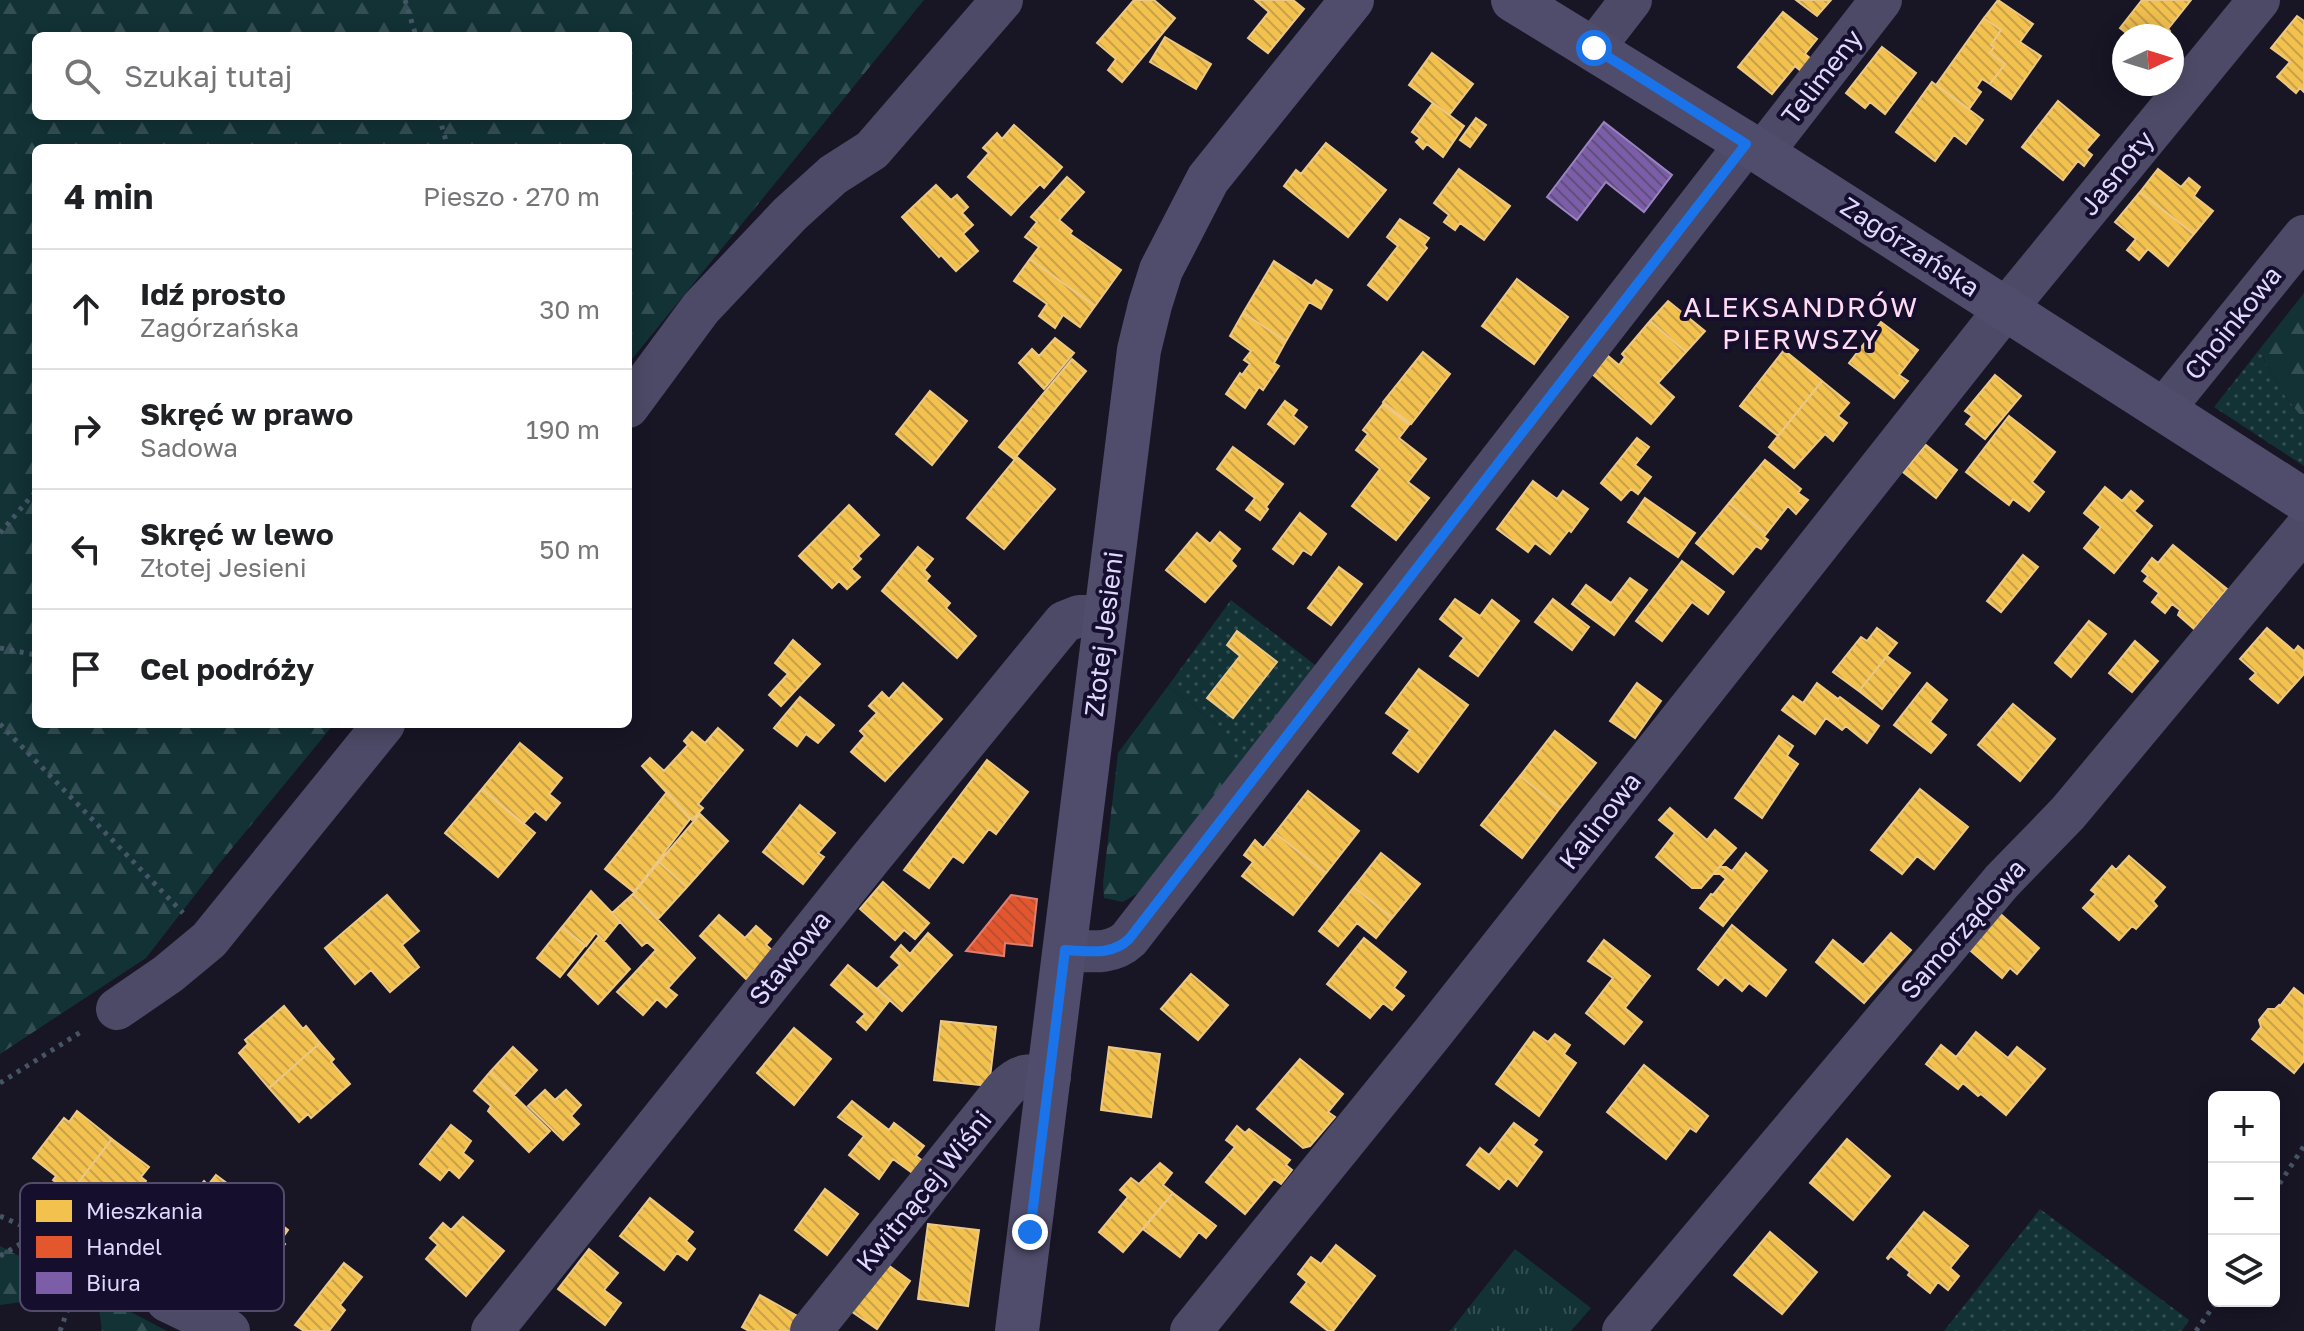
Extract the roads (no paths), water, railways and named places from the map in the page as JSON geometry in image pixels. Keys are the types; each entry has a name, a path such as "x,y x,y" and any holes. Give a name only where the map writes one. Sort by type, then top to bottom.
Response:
{"street":[{"path":"632,402 701,308 790,214 833,175 872,150 1002,0"},
{"name":"Złotej Jesieni","path":"1017,1331 1139,350 1161,270 1208,179 1352,0"},
{"name":"Zagórzańska","path":"1513,0 1754,148 2304,500"},
{"path":"1594,48 1631,0"},
{"name":"Telimeny","path":"1065,950 1109,951 1129,939 1754,148 1881,0"},
{"name":"Jasnoty","path":"2006,309 2259,0"},
{"name":"Choinkowa","path":"2163,410 2304,236"},
{"name":"Kalinowa","path":"1191,1331 1431,1035 2006,309"},
{"name":"Samorządowa","path":"1623,1331 2002,881 2068,813 2304,530"},
{"name":"Stawowa","path":"492,1331 1064,622 1079,616 1106,616"},
{"path":"117,1009 168,974 209,940 381,728"},
{"name":"Kwitnącej Wiśni","path":"811,1331 1005,1089 1016,1078 1027,1074 1050,1077"},
{"path":"188,1311 229,1331"}],"district":[{"name":"ALEKSANDRÓW PIERWSZY","path":"1801,323"}]}
